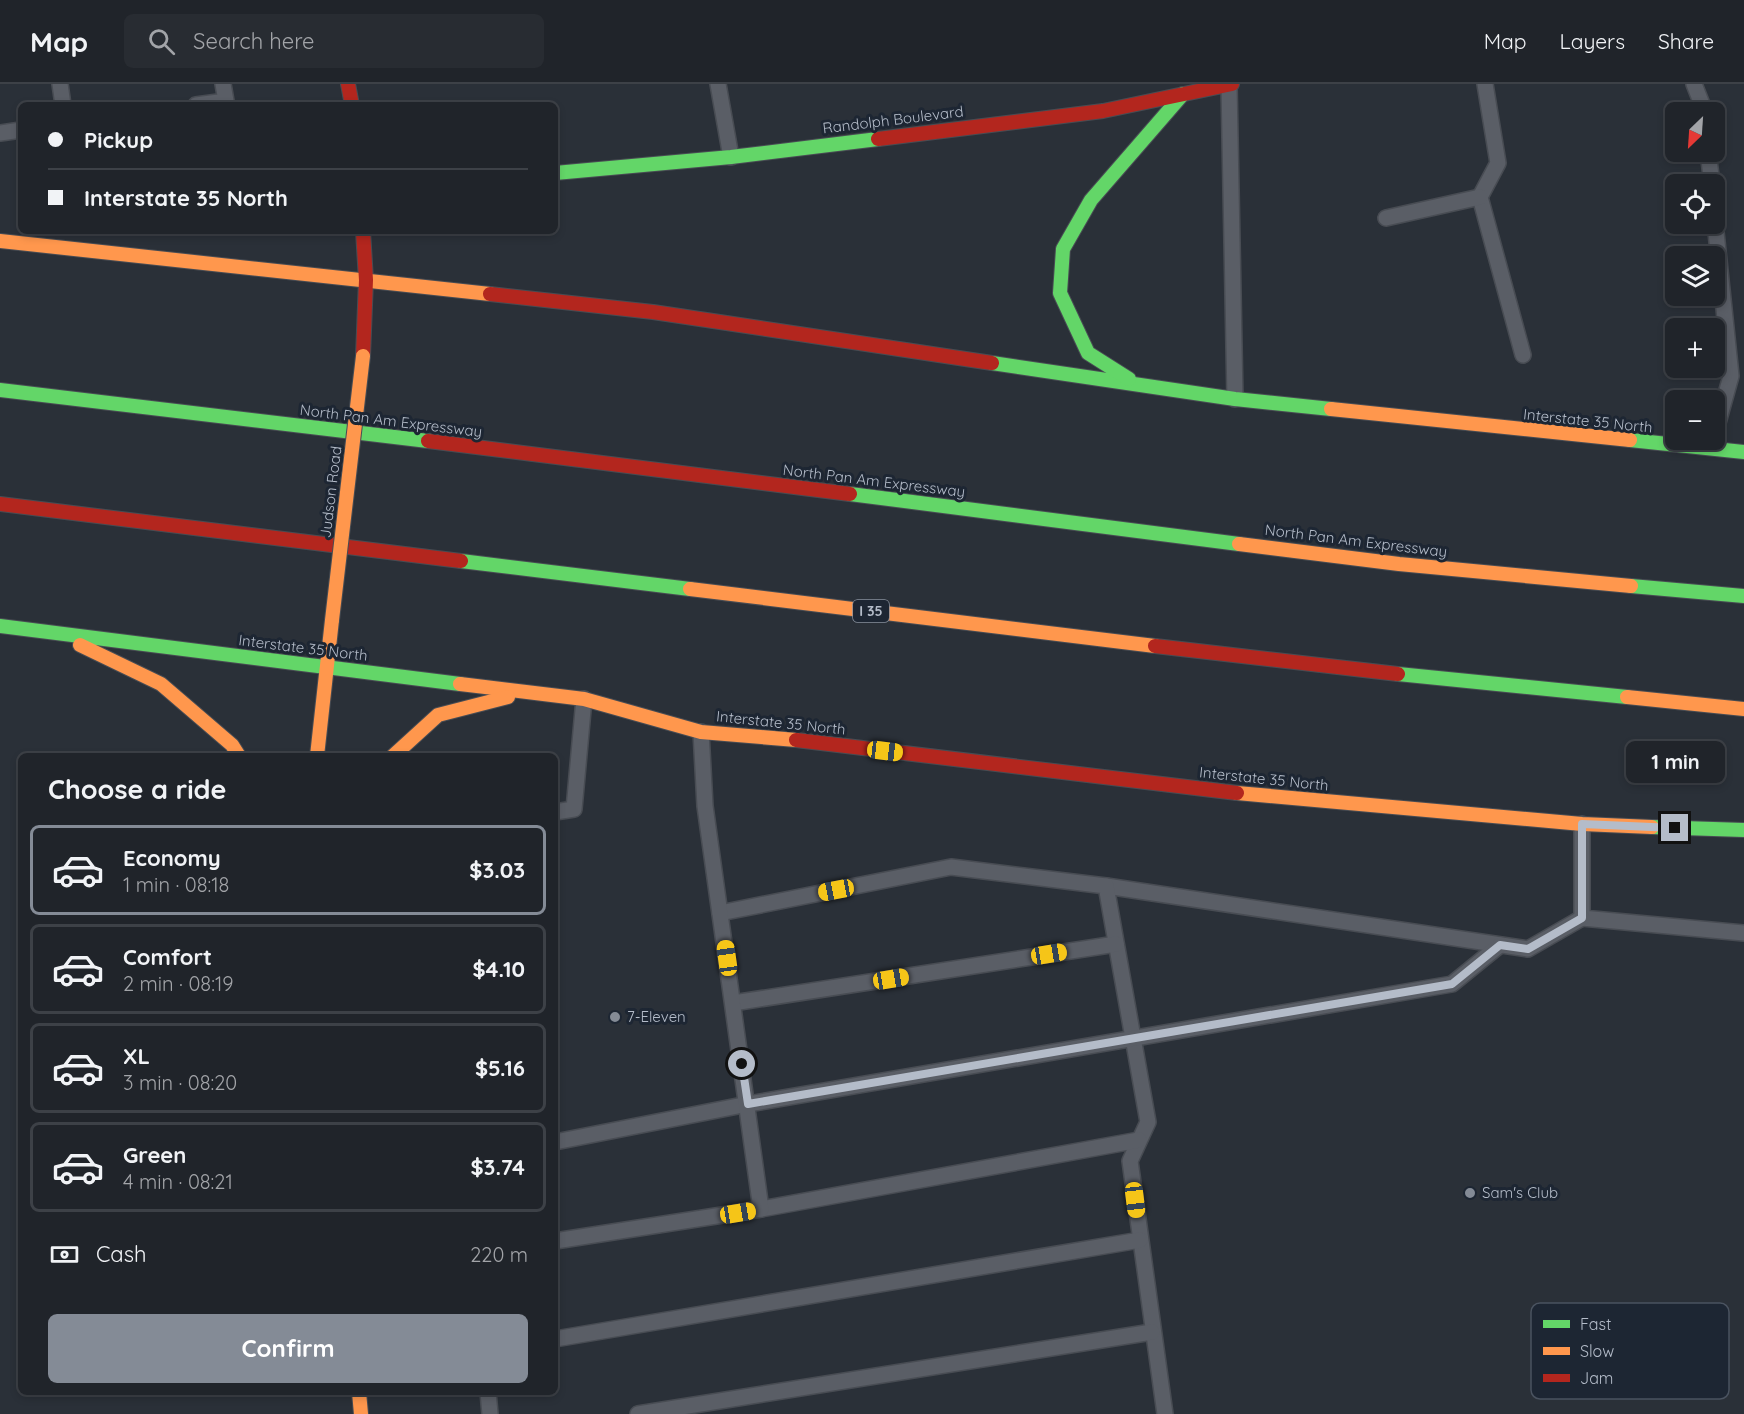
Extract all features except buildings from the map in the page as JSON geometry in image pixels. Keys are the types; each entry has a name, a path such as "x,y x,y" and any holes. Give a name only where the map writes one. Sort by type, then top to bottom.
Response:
{"main road":[{"path":"348,84 351,102"},
{"name":"Randolph Boulevard","path":"558,173 731,157 1103,111 1181,89 1231,84"},
{"path":"1138,385 1088,352 1060,293 1063,249 1091,200 1181,89"},
{"name":"Judson Road","path":"317,753 363,356 366,280 363,234"},
{"name":"Interstate 35 North","path":"0,241 653,312 1235,399 1665,439"},
{"path":"0,384 72,400"},
{"name":"North Pan Am Expressway","path":"0,390 541,455 1399,564 1744,596"},
{"name":"Interstate 35 North","path":"1725,447 1744,453"},
{"name":"I 35","path":"0,504 1346,669 1744,709"},
{"name":"Interstate 35 North","path":"0,626 584,699 701,732 746,734 1301,801 1582,824 1744,830"},
{"path":"51,632 161,684 232,745 238,753"},
{"path":"396,753 438,715 525,692"},
{"path":"359,1395 361,1414"}],"lane":[{"path":"60,84 63,102"},
{"path":"218,102 226,101 223,84"},
{"path":"718,84 731,157"},
{"path":"1231,84 1235,399"},
{"path":"1485,84 1498,163 1480,197 1523,355"},
{"path":"1694,84 1700,102"},
{"path":"0,133 18,130"},
{"path":"1386,218 1480,197"},
{"path":"1716,234 1731,376 1725,398"},
{"path":"558,812 574,809 584,699"},
{"path":"701,732 705,806 761,1209"},
{"path":"1582,824 1582,918"},
{"path":"720,912 951,867 1106,886 1528,949 1582,918 1744,933"},
{"path":"1106,886 1148,1122 1130,1161 1165,1414"},
{"path":"733,1003 1116,944"},
{"path":"558,1141 748,1104 1452,984 1500,945"},
{"path":"558,1241 761,1209 1139,1140"},
{"path":"558,1338 1140,1240"},
{"path":"638,1414 1152,1332"},
{"path":"488,1395 490,1414"}],"traffic: fast":[{"path":"1129,379 1088,353 1060,293 1063,249 1091,200 1183,94"},
{"path":"558,173 731,157 878,139"},
{"path":"992,363 1235,399 1331,409"},
{"path":"0,390 428,441"},
{"path":"1630,440 1744,452"},
{"path":"850,494 1239,544"},
{"path":"461,561 690,589"},
{"path":"1631,586 1744,596"},
{"path":"0,626 460,684"},
{"path":"1398,674 1627,697"},
{"path":"1652,827 1744,830"}],"traffic: slow":[{"path":"0,241 490,294"},
{"path":"332,620 363,356"},
{"path":"1331,409 1630,440"},
{"path":"1239,544 1399,564 1631,586"},
{"path":"690,589 1155,646"},
{"path":"317,753 332,620"},
{"path":"80,645 161,684 232,745 237,753"},
{"path":"460,684 584,699 701,732 796,740"},
{"path":"396,753 438,715 508,697"},
{"path":"1627,697 1744,709"},
{"path":"1237,793 1582,824 1652,827"},
{"path":"359,1395 361,1414"}],"traffic: jam":[{"path":"348,84 351,102"},
{"path":"878,139 1103,111 1232,84"},
{"path":"363,234 366,280 363,356"},
{"path":"490,294 653,312 992,363"},
{"path":"428,441 850,494"},
{"path":"0,504 461,561"},
{"path":"1155,646 1398,674"},
{"path":"796,740 1237,793"}],"place":[{"name":"7-Eleven","path":"615,1017"},
{"name":"Sam's Club","path":"1470,1193"}],"route":[{"path":"742,1064 748,1104 1452,984 1500,945 1528,949 1582,918 1582,824 1675,828"}]}
